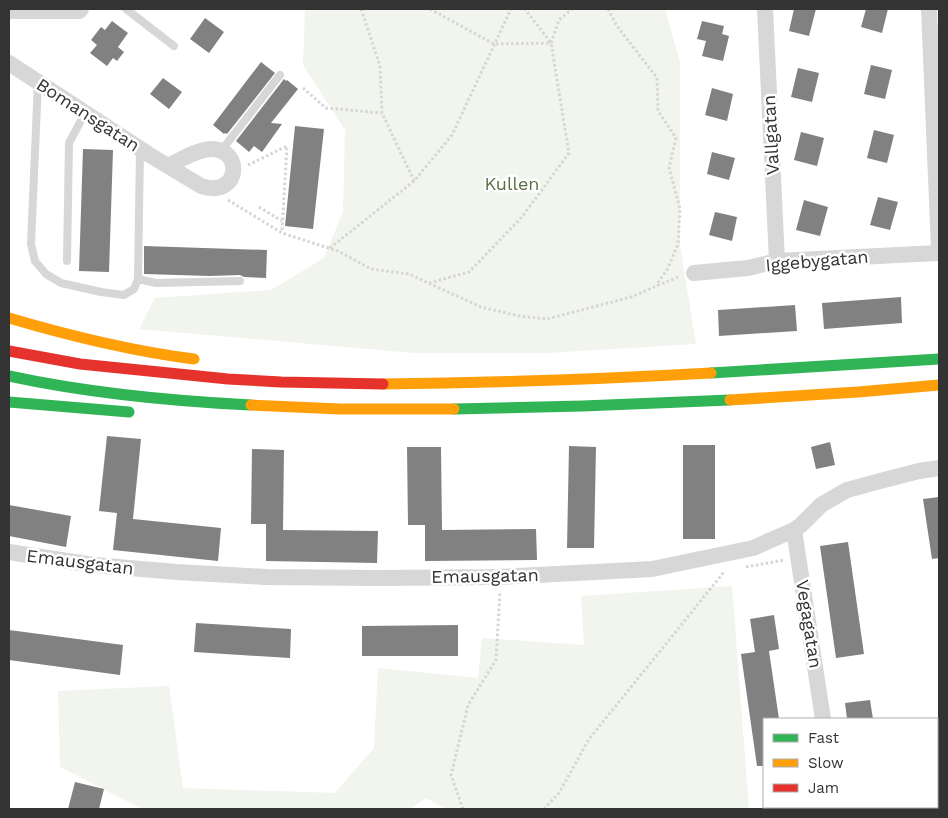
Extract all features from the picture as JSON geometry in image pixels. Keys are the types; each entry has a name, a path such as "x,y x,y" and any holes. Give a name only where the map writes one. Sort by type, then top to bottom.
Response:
{"highway":[{"path":"9,318 78,338 123,348 206,360"},
{"path":"9,351 80,364 228,379 373,384 528,382 620,378 939,359"},
{"path":"291,373 302,383"},
{"path":"9,376 68,387 134,396 313,409 368,410 513,408 846,393 939,385"},
{"path":"9,402 139,412"},
{"path":"216,417 231,404"}],"street":[{"path":"9,11 79,11 81,9"},
{"name":"Vallgatan","path":"765,9 777,261"},
{"path":"929,9 935,76 939,251"},
{"name":"Bomansgatan","path":"9,63 140,149 201,186 211,189"},
{"path":"168,166 205,150 221,151 230,157 233,162 234,171 231,180 227,184 221,188 211,189"},
{"name":"Iggebygatan","path":"694,273 748,268 777,261 939,251"},
{"name":"Emausgatan","path":"9,552 104,566 266,577 499,576 652,570 753,548 794,530 821,505 847,490 919,471 939,468"},
{"name":"Vegagatan","path":"794,530 824,718"}],"lane":[{"path":"126,9 174,46"},
{"path":"221,151 280,75"},
{"path":"38,82 31,244 35,261 46,274 61,283 102,292 124,294 134,290 138,279 140,149"},
{"path":"67,261 69,143 84,112"},
{"path":"138,279 156,283 240,281"}],"path":[{"path":"361,9 380,66 382,112 414,181"},
{"path":"430,9 494,44 551,43"},
{"path":"330,248 414,181 452,136 511,9"},
{"path":"428,283 469,272 522,217 569,153 551,43 527,9"},
{"path":"551,43 558,20 572,9"},
{"path":"608,9 617,26 657,78 658,111 676,138 669,168 680,209 678,244 667,270 656,286"},
{"path":"303,88 326,108 382,112"},
{"path":"234,171 287,146 282,232"},
{"path":"211,189 282,232 338,251 371,269 409,274 481,307 519,316 546,318 631,297 680,276 694,273"},
{"path":"259,207 282,222"},
{"path":"544,809 559,793 589,739 724,572"},
{"path":"463,809 451,775 468,705 496,660 500,587"}],"green space":[{"name":"Kullen","path":"305,9 665,9 680,62 680,246 696,344 547,353 414,353 139,329 155,298 271,290 324,258 343,212 345,130 303,65"},
{"path":"732,586 749,809 446,809 426,798 410,809 142,809 60,767 58,691 169,686 183,788 335,793 374,748 378,668 478,678 482,638 584,645 581,596"}],"building":[{"path":"794,9 816,9 809,36 789,31"},
{"path":"866,9 888,9 882,33 861,27"},
{"path":"205,18 224,32 209,53 190,39"},
{"path":"112,21 128,33 118,47 124,52 117,61 113,58 107,66 90,53 97,45 91,40 101,27 105,30"},
{"path":"702,21 724,26 722,34 729,36 723,61 702,56 706,41 697,39"},
{"path":"261,62 275,73 227,134 224,134 213,125"},
{"path":"871,65 892,70 885,99 864,94"},
{"path":"798,68 819,73 812,102 791,97"},
{"path":"163,78 182,92 169,109 150,94"},
{"path":"284,79 298,89 271,123 282,124 262,152 254,146 249,152 236,141"},
{"path":"712,88 733,94 727,121 705,115"},
{"path":"295,126 324,129 313,229 285,226"},
{"path":"874,130 894,135 887,163 867,158"},
{"path":"801,132 824,138 817,166 794,160"},
{"path":"83,149 113,150 109,272 79,271"},
{"path":"712,152 735,158 729,180 707,174"},
{"path":"878,197 898,202 890,230 870,225"},
{"path":"804,200 828,207 820,236 796,230"},
{"path":"715,212 737,217 732,241 709,235"},
{"path":"144,246 267,250 266,278 244,277 240,275 144,274"},
{"path":"901,297 902,323 824,329 822,303"},
{"path":"795,305 797,331 719,336 718,310"},
{"path":"107,436 141,439 133,519 221,528 218,561 113,550 117,513 99,511"},
{"path":"830,442 835,465 816,469 811,447"},
{"path":"683,445 715,445 715,539 683,539"},
{"path":"569,446 596,447 594,548 567,548"},
{"path":"407,447 441,447 442,530 536,529 537,560 425,561 425,525 408,525"},
{"path":"252,449 284,450 283,530 378,531 377,563 266,561 266,524 251,524"},
{"path":"939,497 939,558 932,559 923,499"},
{"path":"9,505 71,516 66,547 9,536"},
{"path":"848,542 864,654 836,658 820,546"},
{"path":"774,615 779,649 769,651 779,718 763,718 763,766 757,766 741,654 755,652 750,619"},
{"path":"196,623 291,629 290,658 194,652"},
{"path":"458,625 458,656 362,656 362,626"},
{"path":"9,630 123,645 120,675 9,660"},
{"path":"870,700 873,718 847,718 845,703"},
{"path":"75,782 104,789 99,809 68,809"}],"traffic: fast":[{"path":"711,373 939,359"},
{"path":"9,376 129,395 251,405"},
{"path":"454,409 730,400"},
{"path":"9,402 129,412"}],"traffic: slow":[{"path":"9,318 101,342 147,352 194,359"},
{"path":"383,384 465,383 711,373"},
{"path":"730,400 939,385"},
{"path":"251,405 340,409 454,409"}],"traffic: jam":[{"path":"9,351 80,364 228,379 383,384"}]}
